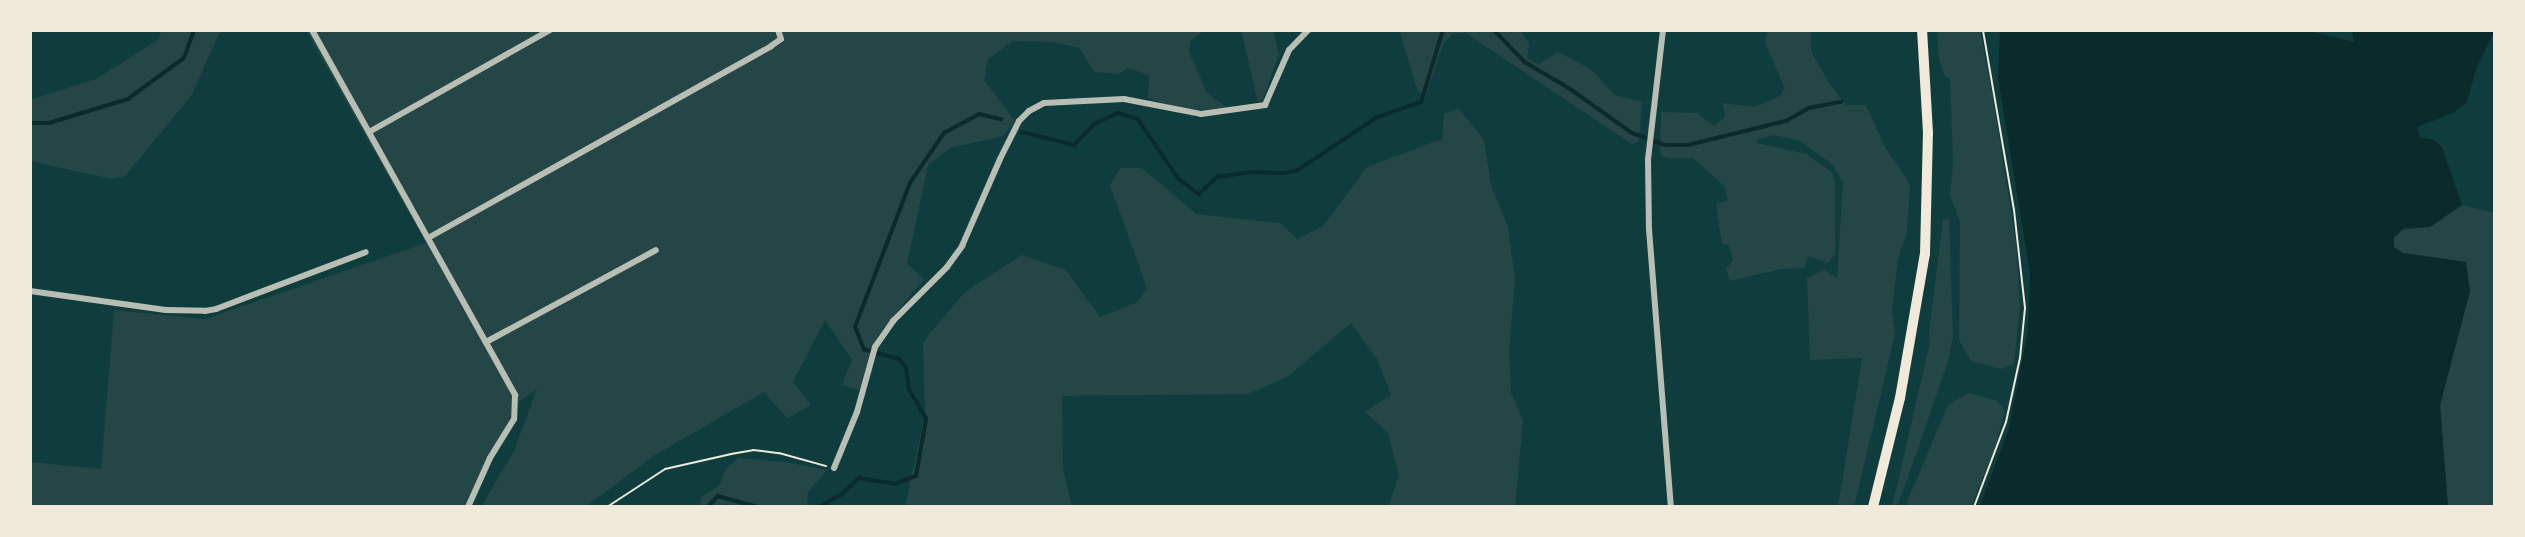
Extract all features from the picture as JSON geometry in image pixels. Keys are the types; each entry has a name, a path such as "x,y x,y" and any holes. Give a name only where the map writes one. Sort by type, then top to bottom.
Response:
{"main road":[{"path":"1873,507 1900,398 1925,254 1928,133 1922,30"}],"street":[{"path":"312,30 516,395 516,410 468,507"},
{"path":"369,132 550,30"},
{"path":"428,238 781,39 778,30"},
{"path":"834,468 858,412 875,347 893,321 947,267 962,246 1000,159 1019,121 1029,111 1044,103 1124,99 1201,114 1265,105 1289,50 1308,30"},
{"path":"1663,30 1650,129 1649,229 1671,507"},
{"path":"486,342 656,250"},
{"path":"30,291 166,310 205,311 366,252"}],"path":[{"path":"1975,507 2006,422 2020,358 2025,308 2014,210 1983,30"},
{"path":"607,507 665,469 753,450 779,453 834,468"}],"shaded area":[{"path":"161,30 221,30 191,96 125,176 112,179 30,161 30,100 96,79 159,39"},
{"path":"306,30 1205,30 1190,41 1189,52 1207,93 1226,107 1181,109 1148,98 1149,75 1128,68 1119,74 1094,72 1080,48 1053,42 1013,41 988,59 984,80 1015,121 1003,136 950,148 928,165 907,264 924,279 878,335 860,390 842,385 852,360 825,320 793,382 811,405 787,418 764,392 655,455 585,507 481,507 514,451 537,389 517,403 468,507 30,507 30,462 101,469 114,310 205,319 426,243"},
{"path":"1241,30 1273,30 1279,55 1263,99 1258,102"},
{"path":"1399,30 1521,30 1529,44 1527,58 1538,65 1558,52 1589,68 1615,95 1642,102 1639,141 1633,144 1624,139 1466,33 1453,34 1443,44 1426,94 1418,92"},
{"path":"1768,30 1811,30 1811,51 1829,83 1846,105 1866,105 1885,147 1910,184 1907,233 1898,258 1892,311 1895,334 1854,507 1838,507 1862,358 1810,360 1807,278 1824,270 1837,278 1843,182 1833,165 1800,141 1773,135 1757,140 1756,143 1806,154 1832,172 1835,182 1835,254 1828,263 1808,256 1804,268 1781,269 1730,281 1726,269 1733,259 1729,245 1722,244 1716,204 1728,200 1724,186 1693,158 1661,156 1661,112 1697,113 1714,126 1725,117 1723,103 1755,107 1780,96 1785,88 1765,43"},
{"path":"1937,30 1980,30 2016,243 2020,306 2014,364 2002,369 1971,361 1959,340 1960,221 1950,196 1953,163 1950,78 1945,77 1939,58"},
{"path":"2000,30 2305,30 2354,42 2352,30 2495,30 2476,69 2467,102 2453,113 2417,127 2420,137 2434,140 2442,147 2462,205 2430,227 2404,228 2394,238 2394,247 2403,253 2466,262 2470,291 2440,405 2448,507 1979,507 2008,432 2028,331 2030,273 1998,78"},
{"path":"1459,109 1484,140 1491,185 1508,227 1515,280 1509,351 1511,393 1523,420 1515,507 1388,507 1399,476 1388,433 1365,412 1391,395 1377,359 1351,323 1287,377 1248,394 1062,396 1063,469 1072,507 905,507 925,413 923,342 965,292 1022,255 1066,270 1100,317 1138,302 1147,288 1110,185 1120,168 1142,168 1196,214 1280,223 1297,239 1323,226 1367,167 1442,139 1444,114"},
{"path":"2462,205 2495,213 2495,507 2448,507 2440,405 2470,291 2466,262 2403,253 2394,247 2394,238 2399,230 2430,227"},
{"path":"1949,219 1953,336 1949,358 1898,504 1892,507 1930,342 1943,220"},
{"path":"1969,393 1998,401 2005,411 1994,451 1971,507 1905,507 1948,405"},
{"path":"738,458 785,462 827,470 808,492 807,507 745,507 724,504 722,507 700,507 701,497 719,486 725,470"}],"waterway":[{"path":"30,123 49,123 128,99 184,58 194,30"},
{"path":"1022,132 1074,145 1094,124 1118,113 1138,119 1179,179 1199,194 1217,177 1298,170 1376,118 1421,102 1443,30"},
{"path":"1494,30 1525,62 1569,88 1632,133 1665,145 1688,145 1786,121 1809,108 1841,102"},
{"path":"819,507 842,494 859,478 895,484 916,476 926,419 909,389 906,368 900,360 864,350 855,327 910,183 944,133 979,114 1001,119"},
{"path":"708,507 718,496 758,507"}]}
